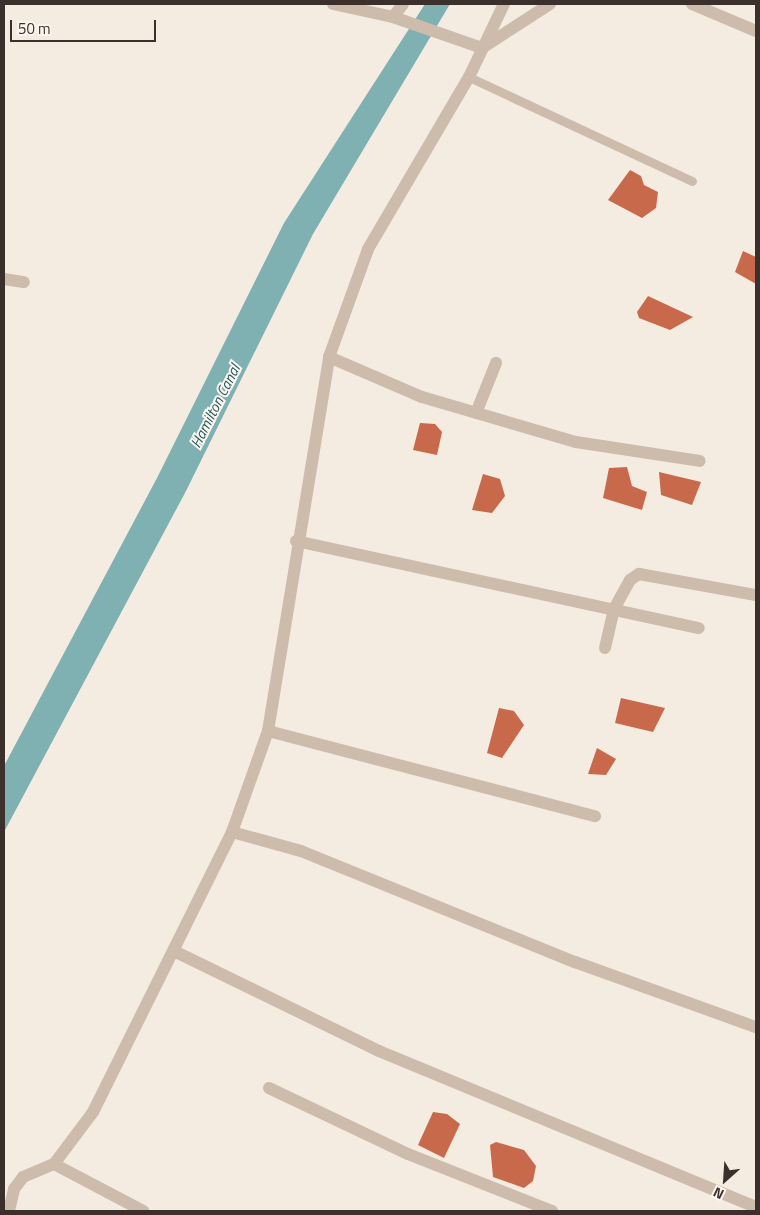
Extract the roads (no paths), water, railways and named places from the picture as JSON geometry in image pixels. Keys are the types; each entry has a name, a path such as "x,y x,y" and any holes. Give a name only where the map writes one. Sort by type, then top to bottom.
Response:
{"street":[{"path":"332,4 393,17 482,48 550,4"},
{"path":"393,17 403,4"},
{"path":"9,1211 14,1189 24,1178 54,1164 93,1112 176,952 232,832 268,731 296,541 329,357 368,249 469,77 504,4"},
{"path":"692,4 756,30"},
{"path":"4,279 24,282"},
{"path":"329,357 422,397 576,442 700,461"},
{"path":"476,413 496,363"},
{"path":"296,541 700,628"},
{"path":"605,648 614,609 630,580 640,574 756,595"},
{"path":"268,731 596,816"},
{"path":"232,832 301,851 575,962 756,1027"},
{"path":"176,952 379,1051 756,1207"},
{"path":"268,1088 408,1154 552,1211"},
{"path":"54,1164 143,1211"}],"lane":[{"path":"469,77 692,182"}],"water":[{"name":"Hamilton Canal","path":"425,4 450,4 313,234 186,491 4,832 4,766 157,478 284,223"}]}
